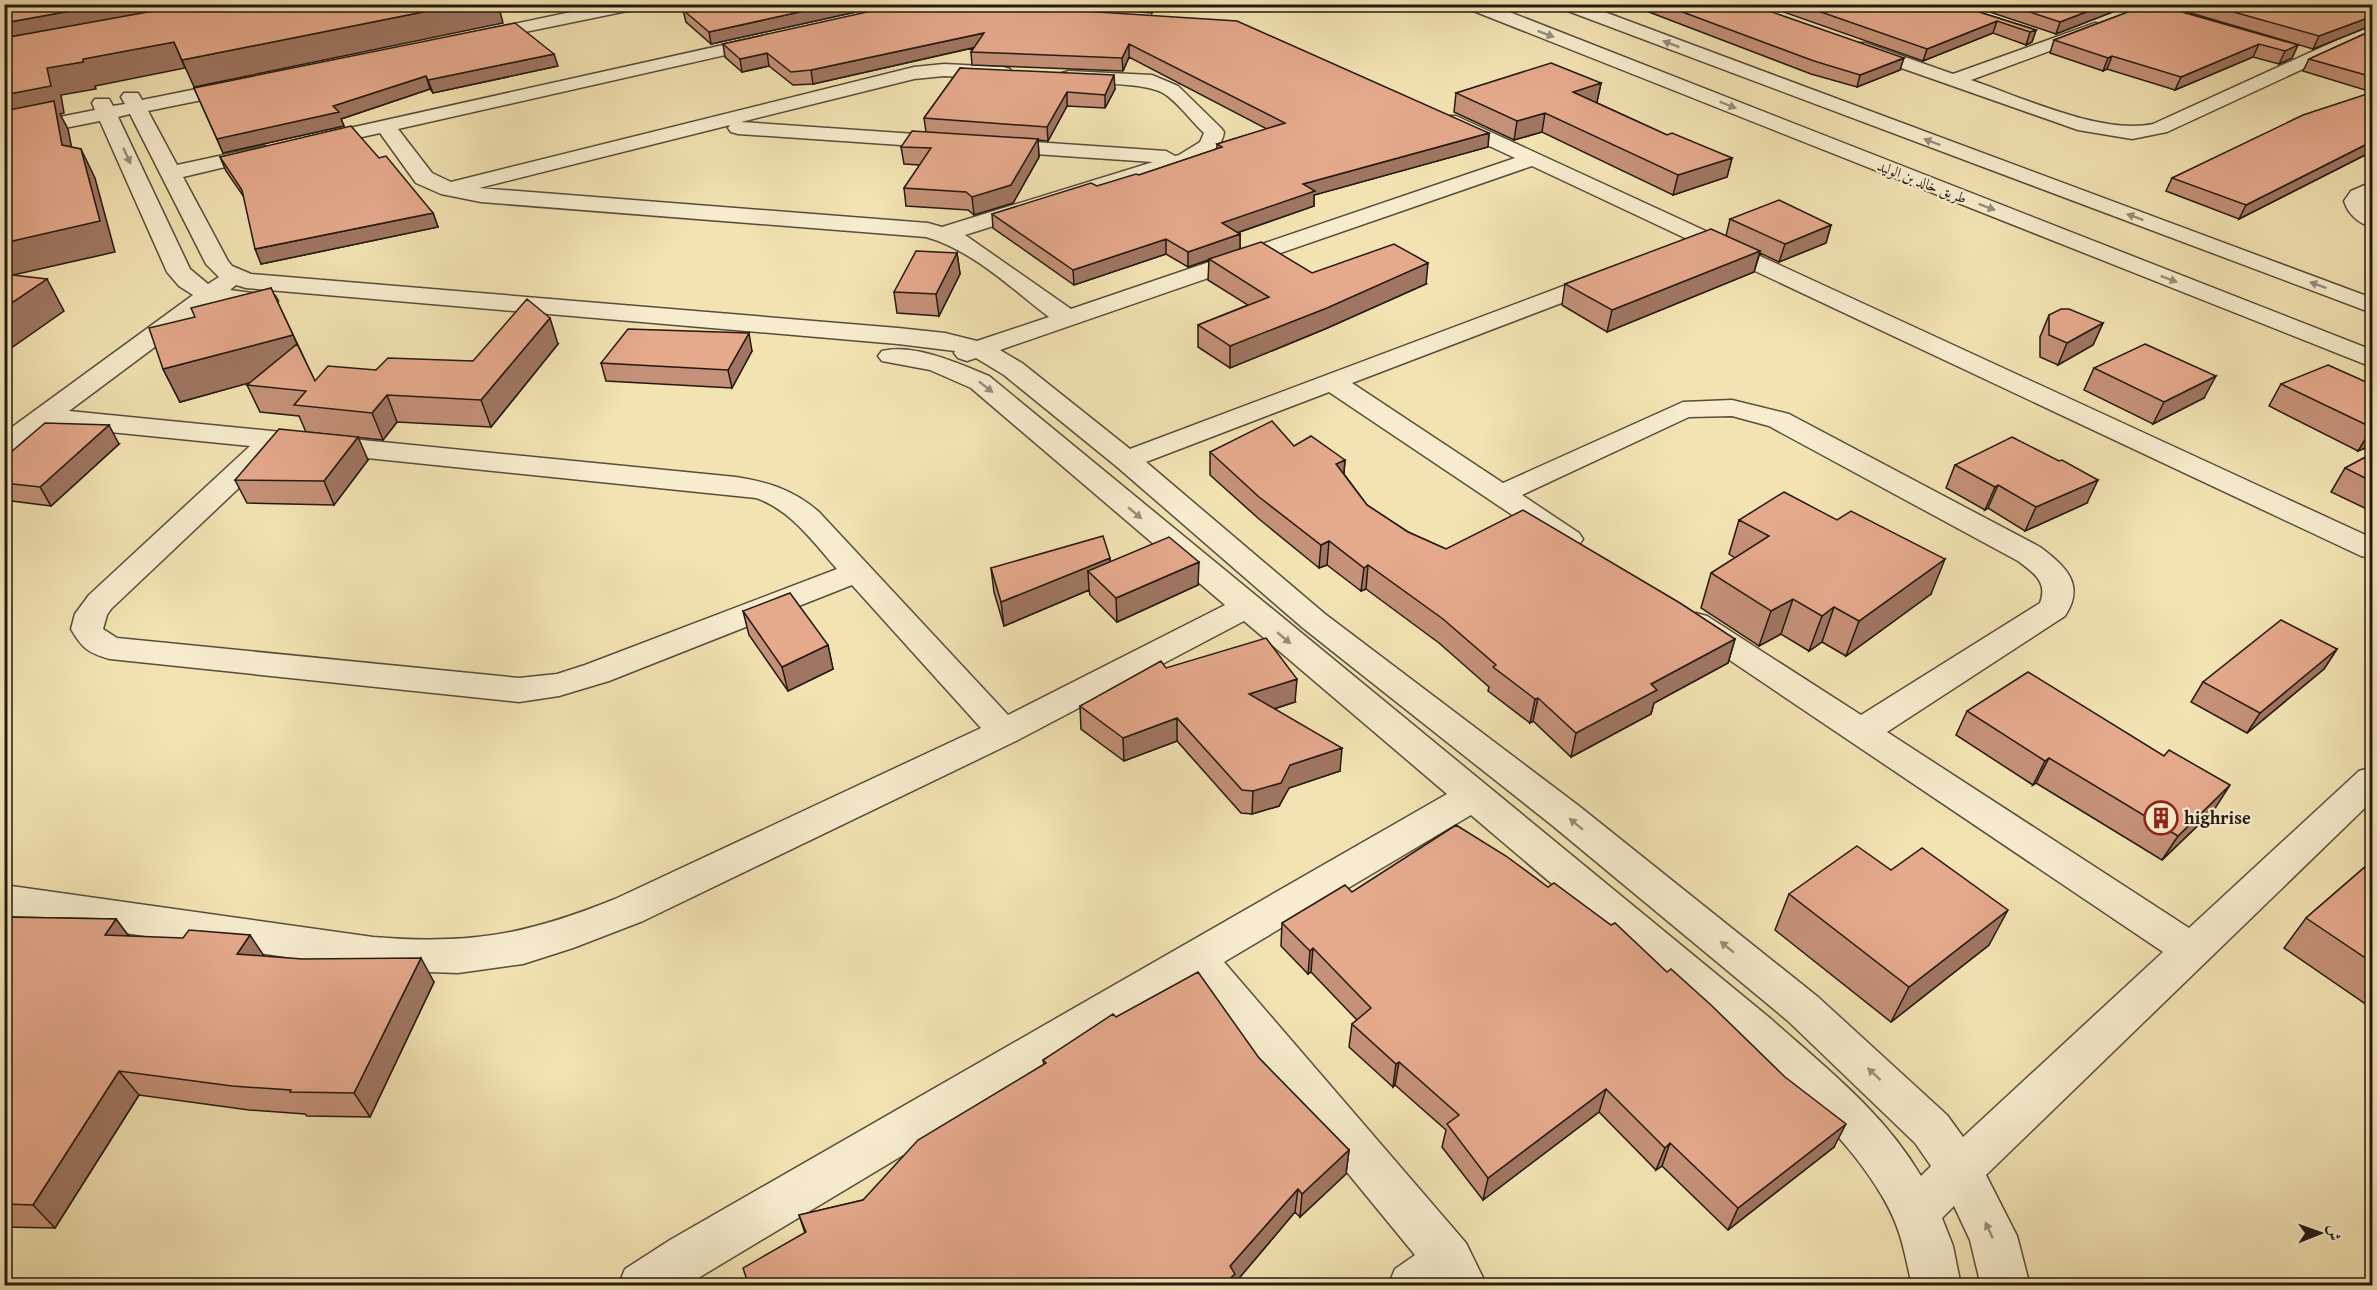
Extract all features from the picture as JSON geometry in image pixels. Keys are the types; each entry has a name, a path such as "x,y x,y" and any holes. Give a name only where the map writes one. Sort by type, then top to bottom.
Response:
{"street":[{"path":"585,4 458,36 637,4"},
{"name":"طريق خالد بن الوليد","path":"1472,4 2373,358"},
{"path":"1566,4 2373,306"},
{"path":"1953,80 2127,13 2202,25"},
{"path":"1844,42 2085,126 2135,133 2160,128 2373,31"},
{"path":"172,173 792,34"},
{"path":"2035,35 2056,42"},
{"path":"2291,51 2314,57"},
{"path":"449,189 929,71 1021,74"},
{"path":"943,234 1186,159 1207,146 1213,139 1214,132 1171,90 1145,79 1127,81 1045,76"},
{"path":"4,123 119,105 259,77"},
{"path":"4,134 119,105"},
{"path":"119,105 172,173 218,264 226,297 885,355 936,363 980,382 1756,1032 1850,1120 1878,1151 1902,1187 1927,1240 1937,1286"},
{"path":"119,105 180,272 186,280 222,285 261,283 898,336 945,341 979,349 995,357 1021,375 1126,460 1314,621 1566,816 1803,1009 1931,1129 1959,1169 1993,1236 2006,1286"},
{"path":"1427,110 2373,549"},
{"path":"385,125 424,178 449,189 519,199 901,228 943,234 970,247 1068,319"},
{"path":"710,126 1186,159"},
{"path":"936,363 1533,159"},
{"path":"2373,189 2359,196 2355,201 2357,208 2373,220"},
{"path":"1674,252 1706,239"},
{"path":"1126,460 1630,268"},
{"path":"4,447 222,285"},
{"path":"1332,382 1590,553"},
{"path":"1502,494 1683,411 1713,406 1747,409 1779,420 2029,554 2047,568 2058,583 2060,597 2054,609 1861,732"},
{"path":"44,417 736,486 767,491 792,502 1004,732"},
{"path":"273,440 100,602 91,614 87,629 94,640 110,648 519,690 558,685 597,673 858,572"},
{"path":"4,900 380,955 432,958 487,954 536,944 583,929 629,910 1004,732 1246,607"},
{"path":"1674,608 2192,951"},
{"path":"1915,1212 2373,780"},
{"path":"642,1286 687,1256 1474,796"},
{"path":"1196,958 1441,1277"}],"building":[{"path":"4,4 109,4 4,23"},
{"path":"192,4 463,4 182,60 174,42 83,59 83,62 47,68 51,86 4,95 4,38"},
{"path":"708,4 836,4 709,32 683,10"},
{"path":"973,4 1237,21 1489,133 1303,184 1315,191 1222,223 1240,234 1188,252 1166,239 1073,270 992,214 1091,183 1097,186 1139,175 1222,147 1217,144 1285,123 1129,44 1122,58 971,52 984,33 811,70 791,72 767,53 740,59 723,44 894,6"},
{"path":"1661,4 1749,4 1904,58 1860,75 1814,61"},
{"path":"1798,4 1954,4 2036,30 2030,32 1997,21 1927,49"},
{"path":"2006,4 2107,4 2060,22"},
{"path":"2149,4 2298,45 2285,51 2259,44 2181,77 2112,56 2108,58 2054,40"},
{"path":"2205,4 2351,4 2373,10 2373,16 2319,36"},
{"path":"515,23 554,54 428,80 426,76 333,106 339,112 217,139 194,88"},
{"path":"2373,30 2373,77 2309,59"},
{"path":"1551,63 1601,83 1573,92 1667,135 1672,133 1732,158 1678,175 1545,113 1517,121 1456,93"},
{"path":"960,68 1114,75 1105,95 1067,92 1047,127 924,118"},
{"path":"2373,92 2373,141 2246,205 2172,178 2303,115"},
{"path":"54,101 62,145 81,149 100,221 4,243 4,111"},
{"path":"351,126 379,158 386,156 433,213 255,249 242,190 220,157"},
{"path":"912,131 1038,139 1011,185 972,197 966,192 904,188 931,148 901,147"},
{"path":"1779,200 1831,225 1785,244 1730,219"},
{"path":"1711,229 1760,251 1612,310 1565,284"},
{"path":"1261,242 1312,273 1394,244 1428,263 1327,308 1230,346 1198,325 1269,297 1209,259"},
{"path":"916,251 957,253 936,294 894,292"},
{"path":"4,274 47,279 4,308"},
{"path":"271,288 293,335 163,369 149,328 195,317 191,308"},
{"path":"527,299 550,318 481,400 387,395 372,413 294,405 306,391 247,385 297,344 315,381 328,366 376,370 388,358 473,361"},
{"path":"2061,309 2069,309 2103,323 2067,343 2049,335 2049,315"},
{"path":"628,329 749,333 728,370 601,363"},
{"path":"2145,344 2216,376 2164,402 2094,368"},
{"path":"2328,365 2373,385 2373,428 2281,384"},
{"path":"1272,421 1294,446 1311,436 1345,460 1336,464 1367,505 1408,532 1446,549 1523,510 1680,603 1735,639 1651,684 1657,690 1576,733 1538,698 1535,699 1493,667 1496,665 1443,619 1368,565 1364,568 1329,541 1321,545 1259,497 1210,452"},
{"path":"45,423 109,425 40,487 4,483 4,458"},
{"path":"279,429 358,437 324,481 235,480"},
{"path":"2012,437 2098,480 2036,507 1998,485 1995,487 1955,465"},
{"path":"2373,453 2373,482 2345,468"},
{"path":"1784,492 1837,520 1851,511 1945,559 1859,621 1834,607 1822,616 1793,599 1771,611 1711,573 1769,536 1739,520"},
{"path":"1103,536 1110,558 1001,602 991,568"},
{"path":"1169,537 1199,562 1116,598 1088,571"},
{"path":"790,593 828,645 782,667 743,611"},
{"path":"2281,620 2337,649 2260,713 2203,682"},
{"path":"1266,638 1297,679 1249,694 1342,748 1290,765 1281,783 1253,791 1242,790 1177,718 1123,738 1080,706 1161,661 1166,668"},
{"path":"2028,672 2164,756 2169,750 2230,785 2178,836 2049,758 2045,761 1967,711"},
{"path":"1456,825 1506,856 1548,887 1554,883 1611,925 1615,923 1667,972 1671,969 1711,1005 1785,1077 1846,1124 1738,1208 1670,1143 1665,1148 1606,1089 1488,1178 1447,1124 1459,1115 1399,1062 1396,1064 1352,1024 1371,1008 1313,948 1310,951 1282,923 1345,885 1352,892"},
{"path":"1857,846 1891,870 1922,848 2008,910 1909,987 1789,894"},
{"path":"2373,860 2373,963 2306,918"},
{"path":"4,917 116,919 105,935 183,938 189,930 250,935 237,954 302,959 421,958 354,1093 290,1092 291,1090 232,1086 119,1071 33,1205 4,1204"},
{"path":"1198,972 1259,1058 1349,1150 1302,1194 1298,1189 1230,1266 1235,1274 1221,1286 744,1286 748,1283 743,1268 806,1232 799,1215 863,1200 918,1140 1046,1063 1043,1060 1113,1014 1116,1017"}],"place":[{"name":"highrise","path":"2161,818"}]}
